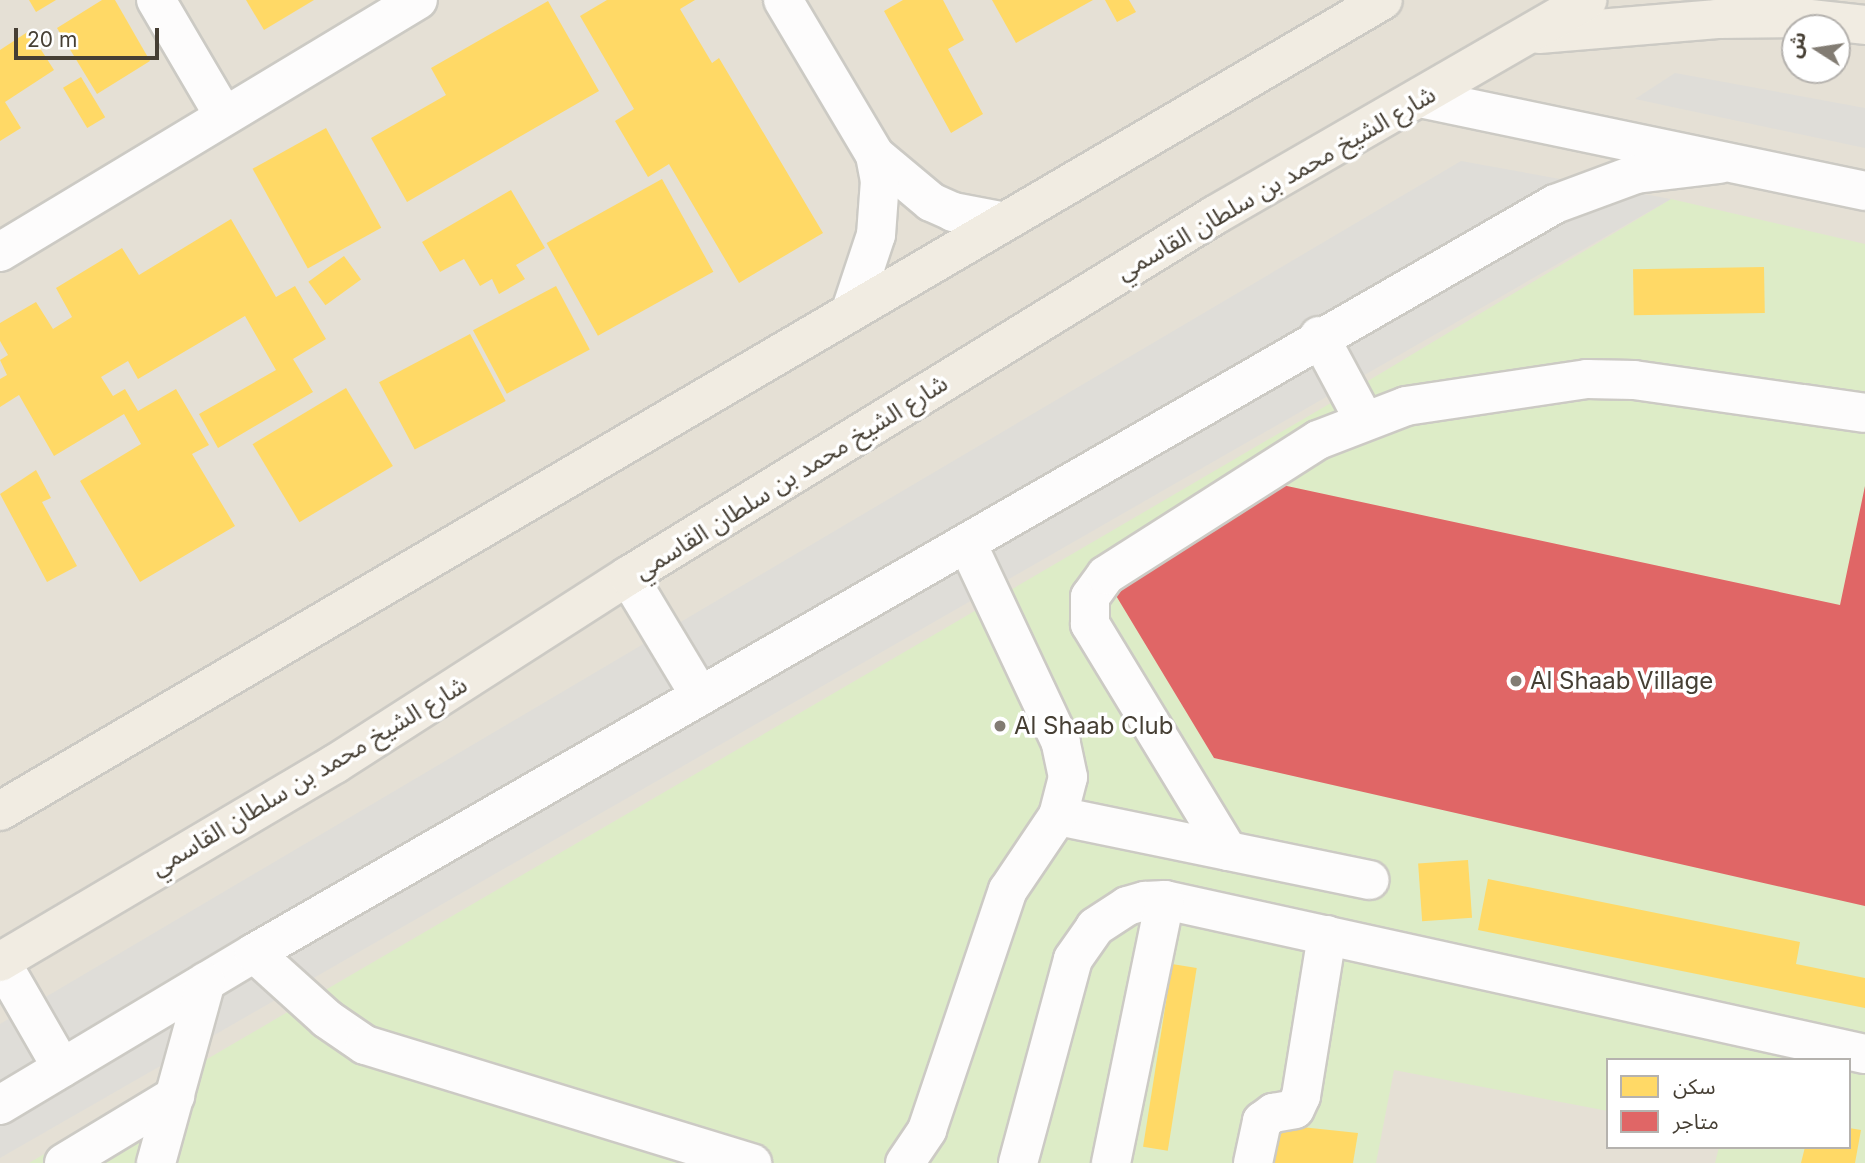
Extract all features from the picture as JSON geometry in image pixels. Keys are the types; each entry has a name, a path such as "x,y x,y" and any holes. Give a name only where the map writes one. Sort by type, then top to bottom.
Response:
{"main road":[{"path":"0,811 1000,221 1383,0"},
{"name":"شارع الشيخ محمد بن سلطان القاسمي","path":"0,962 335,764 628,576 1215,215 1587,0"},
{"path":"1530,35 1717,19 1801,18 1865,25"}],"street":[{"path":"156,0 223,114"},
{"path":"0,253 223,114 418,0"},
{"path":"783,0 875,155 931,202 964,215 1000,221"},
{"path":"1420,98 1719,163 1865,191"},
{"path":"850,310 876,234 880,181 875,155"},
{"path":"0,1105 254,953 1319,336 1555,204 1636,174 1719,163"},
{"path":"1319,336 1364,420"},
{"path":"1228,851 1090,624 1090,597 1106,575 1276,465 1364,420 1451,397 1587,379 1634,380 1865,413"},
{"path":"905,1163 927,1130 1008,890 1058,816 1068,777 1061,744 967,542"},
{"path":"628,576 700,696"},
{"path":"1058,816 1368,880"},
{"path":"1111,1163 1164,900"},
{"path":"1018,1163 1078,951 1110,915 1127,906 1164,900 1865,1054"},
{"path":"1253,1163 1262,1121 1273,1112 1295,1109 1301,1096 1327,935"},
{"path":"254,953 327,1019 365,1045 752,1163"},
{"path":"0,962 62,1068"},
{"path":"156,1163 205,982"},
{"path":"64,1163 175,1096"}],"shaded area":[{"path":"0,0 1865,0 1865,1163 0,1163"},
{"path":"1675,73 1865,108 1865,148 1635,99"},
{"path":"1461,161 1671,199 0,1158 0,1024"}],"green space":[{"path":"1671,199 1865,244 1865,1163 1715,1163 1718,1149 1851,1149 1851,1058 1606,1058 1606,1111 1394,1070 1376,1163 29,1163 1348,393"}],"building: سكن":[{"path":"29,0 56,0 36,12"},
{"path":"102,0 115,0 150,61 97,94 57,28"},
{"path":"246,0 314,0 264,30"},
{"path":"607,0 695,0 680,9 712,63 719,58 823,233 739,283 669,164 648,177 615,121 634,109 580,16"},
{"path":"903,0 943,0 964,40 948,49 983,114 951,133 884,11"},
{"path":"992,0 1093,0 1016,43"},
{"path":"1105,0 1129,0 1136,12 1117,22"},
{"path":"548,1 599,91 407,202 371,138 446,95 431,68"},
{"path":"29,31 54,70 5,102 21,128 0,141 0,50"},
{"path":"81,77 105,117 87,128 63,88"},
{"path":"326,128 381,228 308,268 253,169"},
{"path":"662,179 713,272 598,336 547,243"},
{"path":"511,190 545,248 516,265 525,279 499,294 492,279 480,286 464,259 440,272 422,242"},
{"path":"231,219 276,297 295,286 326,339 293,359 313,392 218,448 199,414 276,370 245,316 138,379 128,361 101,377 113,396 125,389 138,411 176,389 209,445 192,454 235,526 140,582 80,481 141,444 124,414 54,456 19,395 0,407 0,379 7,375 0,360 8,355 0,341 0,323 36,302 53,329 72,317 56,288 122,248 139,275"},
{"path":"344,256 361,279 325,305 308,282"},
{"path":"1764,267 1765,313 1634,315 1633,269"},
{"path":"556,286 590,350 507,394 473,330"},
{"path":"470,334 506,401 415,449 379,382"},
{"path":"346,388 393,466 299,522 253,444"},
{"path":"36,470 51,498 42,502 77,566 47,582 0,494"},
{"path":"1468,860 1472,918 1422,921 1418,863"},
{"path":"1488,879 1800,942 1796,964 1865,978 1865,1008 1478,930"},
{"path":"1172,964 1197,968 1168,1151 1143,1147"},
{"path":"1273,1124 1358,1133 1353,1163 1267,1163"},
{"path":"1851,1128 1861,1130 1855,1163 1801,1163 1804,1149 1851,1149"}],"building: متاجر":[{"name":"Al Shaab Village","path":"1273,483 1840,605 1865,486 1865,906 1214,758 1115,594"}],"place":[{"name":"Al Shaab Village","path":"1516,681"},
{"name":"Al Shaab Club","path":"1000,726"}]}
